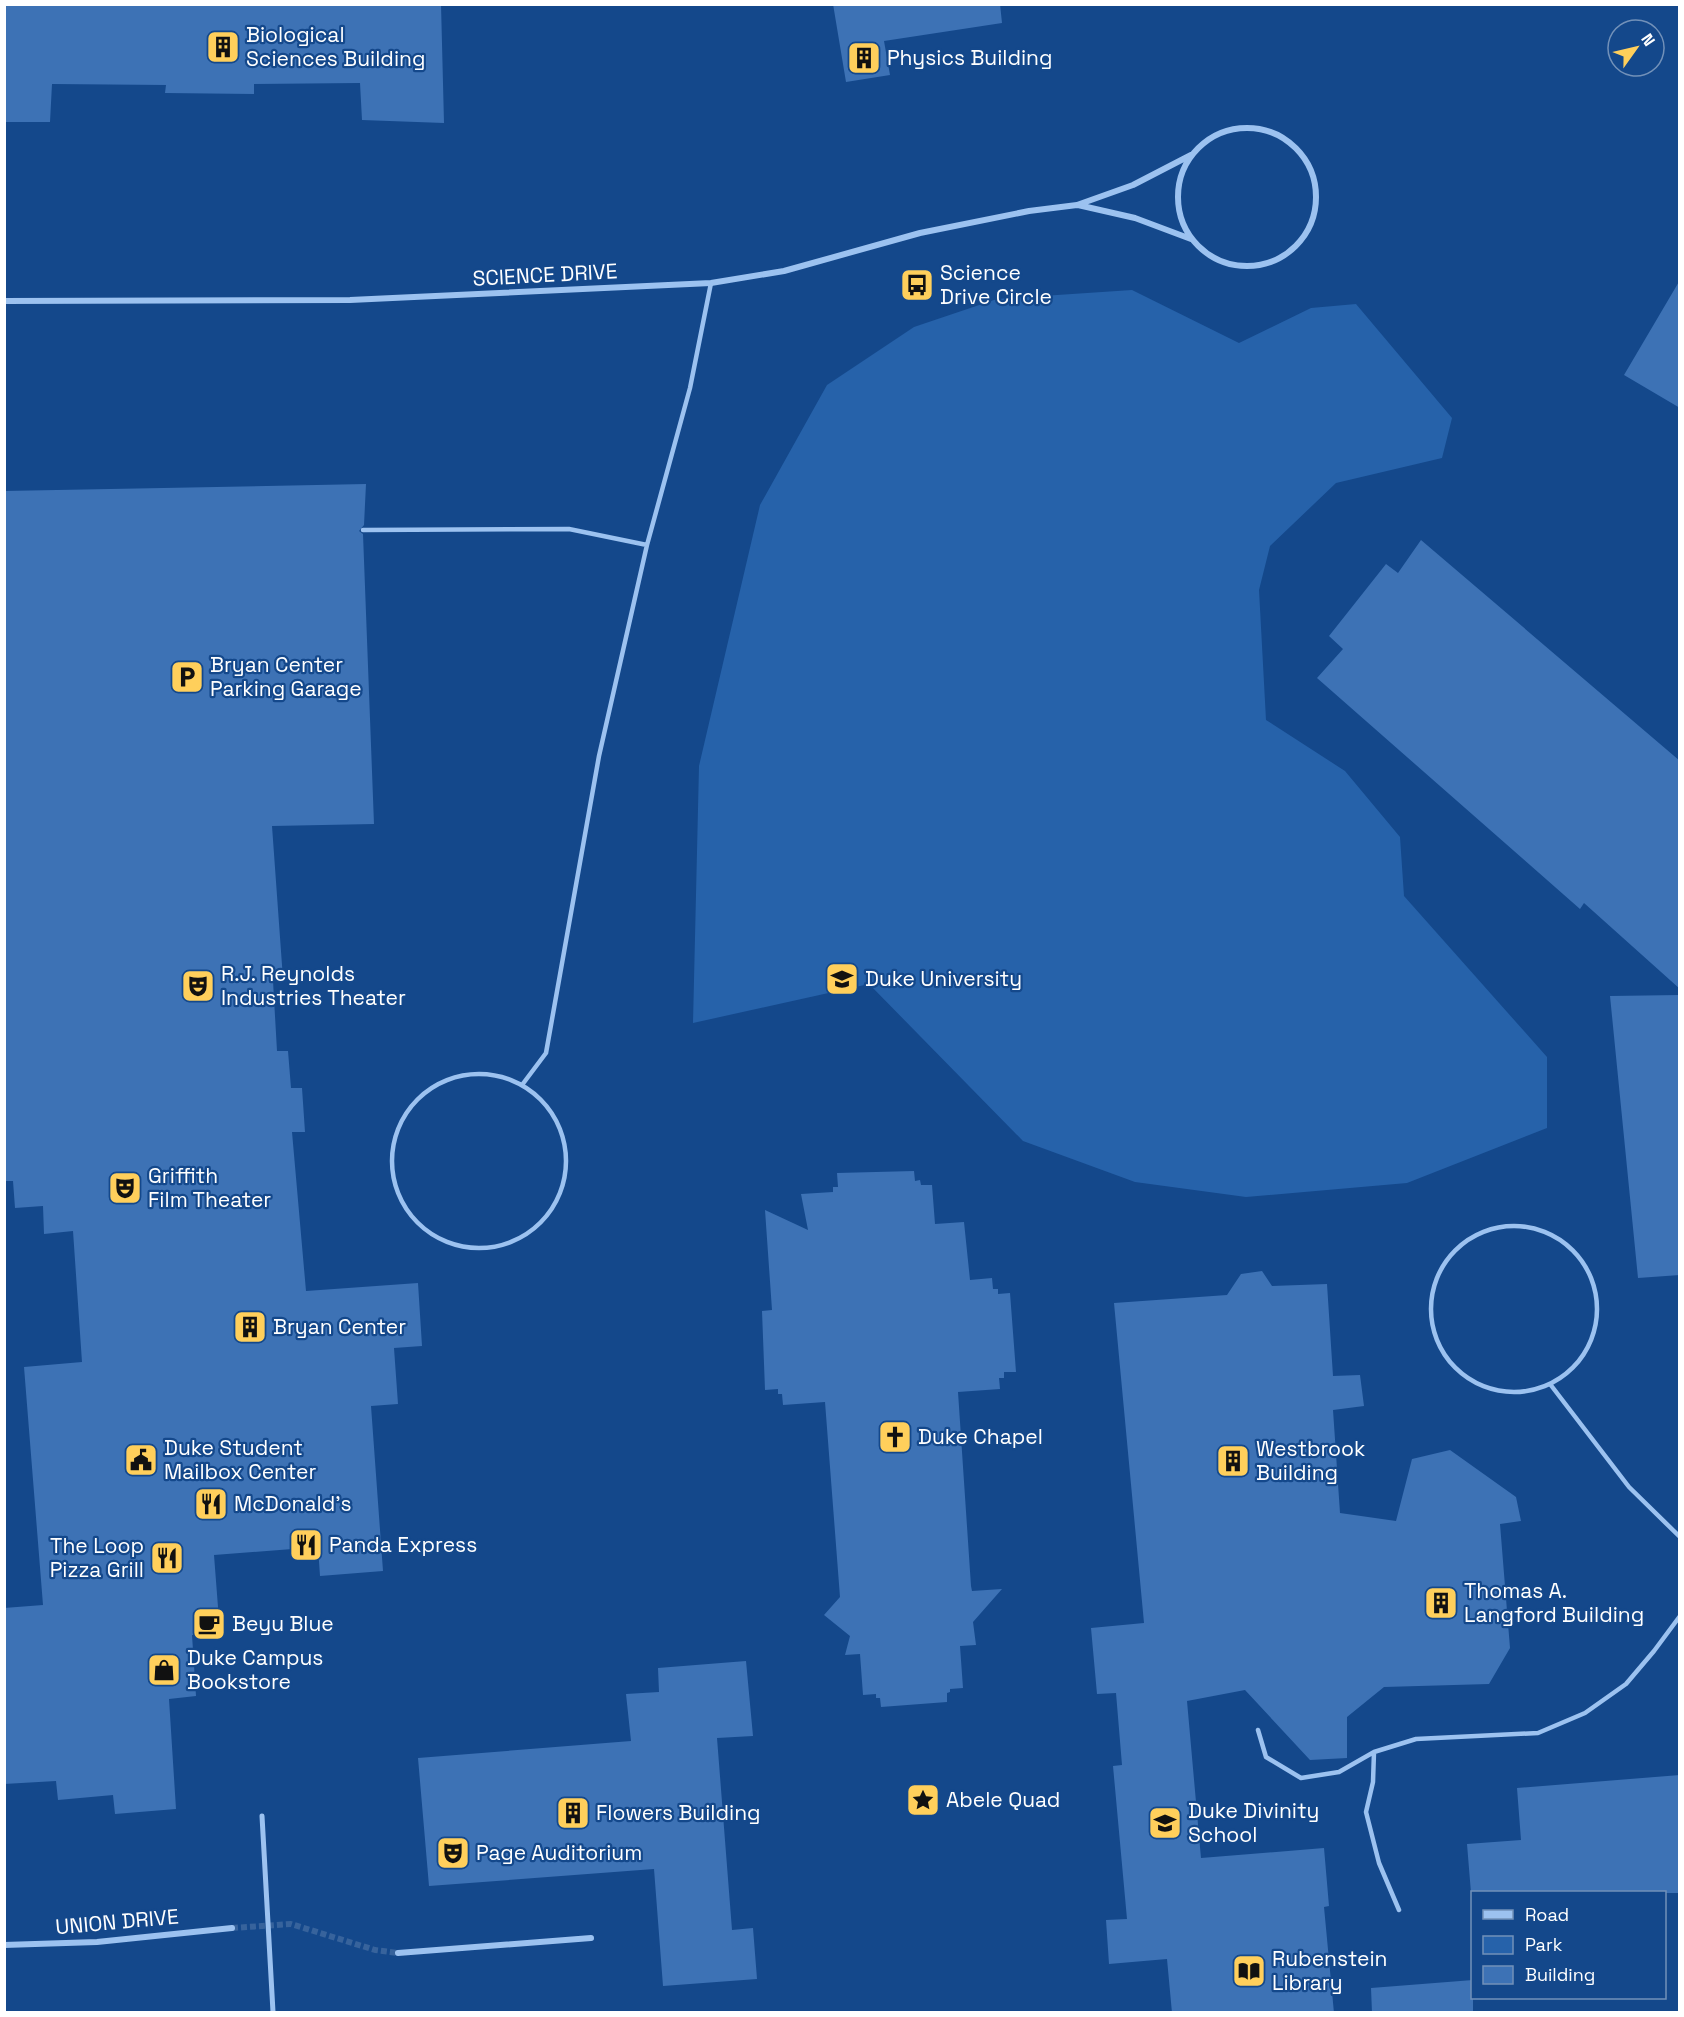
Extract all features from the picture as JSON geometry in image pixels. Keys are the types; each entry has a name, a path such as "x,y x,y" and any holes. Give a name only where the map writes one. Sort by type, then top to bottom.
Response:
{"street":[{"name":"SCIENCE DRIVE","path":"4,301 350,300 711,283 784,272 920,233 1029,211 1077,205 1133,185 1191,154 1215,134 1234,128 1252,127 1271,131 1288,141 1303,156 1313,174 1317,195 1314,216 1305,235 1289,252 1268,263 1245,267 1225,263 1206,254 1192,239 1180,219 1177,197 1181,175 1191,154"},
{"name":"SCIENCE DRIVE","path":"1077,205 1143,221 1192,239"},
{"path":"262,1816 273,2013"},
{"name":"UNION DRIVE","path":"4,1945 97,1942 232,1928"},
{"path":"398,1953 591,1938"}],"lane":[{"path":"522,1085 546,1053 599,756 647,545 690,388 711,283"},
{"path":"363,530 569,529 647,545"},
{"path":"466,1075 494,1075 522,1085 544,1103 559,1127 566,1155 564,1184 553,1210 533,1231 507,1244 480,1248 451,1244 426,1230 406,1209 395,1182 393,1153 400,1125 415,1102 438,1084 466,1075"},
{"path":"1507,1225 1536,1227 1562,1240 1582,1260 1594,1286 1597,1314 1593,1336 1576,1364 1550,1384 1525,1392 1498,1390 1473,1381 1452,1364 1437,1342 1431,1315 1433,1288 1444,1263 1455,1251 1482,1231 1507,1225"},
{"path":"1550,1384 1629,1487 1680,1537"},
{"path":"1258,1730 1266,1757 1300,1778 1339,1772 1374,1752 1416,1739 1538,1733 1585,1713 1626,1684 1654,1652 1680,1616"},
{"path":"1374,1752 1373,1782 1366,1812 1379,1863 1399,1910"}],"green space":[{"path":"1132,290 1239,343 1311,308 1356,304 1452,418 1442,458 1336,483 1270,546 1259,590 1266,720 1345,771 1400,837 1404,896 1547,1057 1547,1128 1407,1183 1246,1197 1135,1182 1023,1141 869,984 693,1023 699,766 760,505 827,385 914,327 997,299"}],"building":[{"name":"Biological Sciences Building","path":"4,4 441,4 444,123 362,120 360,83 254,84 254,94 165,93 166,85 52,84 50,122 4,122"},
{"name":"Physics Building","path":"833,4 1000,4 1002,23 884,41 890,75 846,82"},
{"path":"1680,280 1680,408 1624,375"},
{"name":"Bryan Center","path":"366,484 364,525 359,531 363,534 374,824 272,826 283,979 273,981 277,1051 288,1051 291,1088 302,1088 305,1132 292,1132 306,1291 418,1283 422,1346 394,1348 398,1404 371,1406 383,1571 320,1576 318,1547 214,1555 220,1633 192,1635 196,1696 169,1699 176,1809 115,1814 113,1795 58,1800 56,1781 4,1784 4,1608 43,1605 24,1367 82,1362 73,1231 44,1234 43,1206 15,1208 13,1181 4,1181 4,491"},
{"path":"1421,540 1680,761 1680,989 1584,903 1580,909 1317,678 1343,649 1329,636 1386,564 1398,573"},
{"path":"1680,995 1680,1275 1638,1278 1610,996"},
{"name":"Duke Chapel","path":"914,1171 915,1181 920,1180 921,1185 932,1185 935,1224 964,1222 970,1280 992,1278 993,1289 998,1289 998,1294 1010,1293 1016,1372 1004,1372 1004,1378 999,1378 1000,1389 958,1392 972,1591 1002,1589 973,1622 976,1645 960,1646 963,1688 950,1689 947,1693 947,1702 881,1707 880,1698 876,1698 876,1694 863,1695 860,1654 845,1655 850,1636 824,1615 840,1597 825,1402 783,1405 782,1394 778,1394 778,1389 765,1390 762,1311 772,1310 765,1210 808,1230 801,1194 833,1192 833,1187 838,1187 837,1173"},
{"path":"1262,1271 1272,1286 1327,1284 1333,1376 1360,1375 1364,1406 1333,1410 1340,1513 1396,1521 1412,1459 1450,1450 1516,1497 1521,1521 1500,1524 1510,1648 1489,1684 1384,1687 1347,1717 1347,1758 1310,1760 1245,1690 1187,1701 1201,1858 1324,1848 1329,1906 1324,1907 1334,2013 1172,2013 1167,1959 1109,1964 1106,1920 1127,1919 1113,1766 1122,1765 1116,1693 1097,1694 1091,1628 1144,1623 1114,1303 1227,1295 1241,1274"},
{"name":"Flowers Building","path":"746,1661 753,1736 717,1738 732,1930 753,1928 757,1979 663,1986 654,1869 429,1886 418,1758 631,1741 626,1694 659,1692 658,1668"},
{"path":"1680,1775 1680,1893 1666,1893 1666,1891 1471,1891 1471,1893 1467,1844 1521,1840 1517,1788"},
{"path":"1471,1980 1473,2013 1372,2013 1371,1988"}],"tunnel":[{"path":"232,1928 291,1924 375,1950 398,1953"}],"place":[{"name":"Biological Sciences Building","path":"223,47"},
{"name":"Physics Building","path":"864,58"},
{"name":"Science Drive Circle","path":"917,285"},
{"name":"Bryan Center Parking Garage","path":"187,677"},
{"name":"Duke University","path":"842,979"},
{"name":"R.J. Reynolds Industries Theater","path":"198,986"},
{"name":"Griffith Film Theater","path":"125,1188"},
{"name":"Bryan Center","path":"250,1327"},
{"name":"Duke Chapel","path":"895,1437"},
{"name":"Duke Student Mailbox Center","path":"141,1460"},
{"name":"Westbrook Building","path":"1233,1461"},
{"name":"McDonald's","path":"211,1504"},
{"name":"Panda Express","path":"306,1545"},
{"name":"The Loop Pizza Grill","path":"167,1558"},
{"name":"Thomas A. Langford Building","path":"1441,1603"},
{"name":"Beyu Blue","path":"209,1624"},
{"name":"Duke Campus Bookstore","path":"164,1670"},
{"name":"Abele Quad","path":"923,1800"},
{"name":"Flowers Building","path":"573,1813"},
{"name":"Duke Divinity School","path":"1165,1823"},
{"name":"Page Auditorium","path":"453,1853"},
{"name":"Rubenstein Library","path":"1249,1971"}]}
